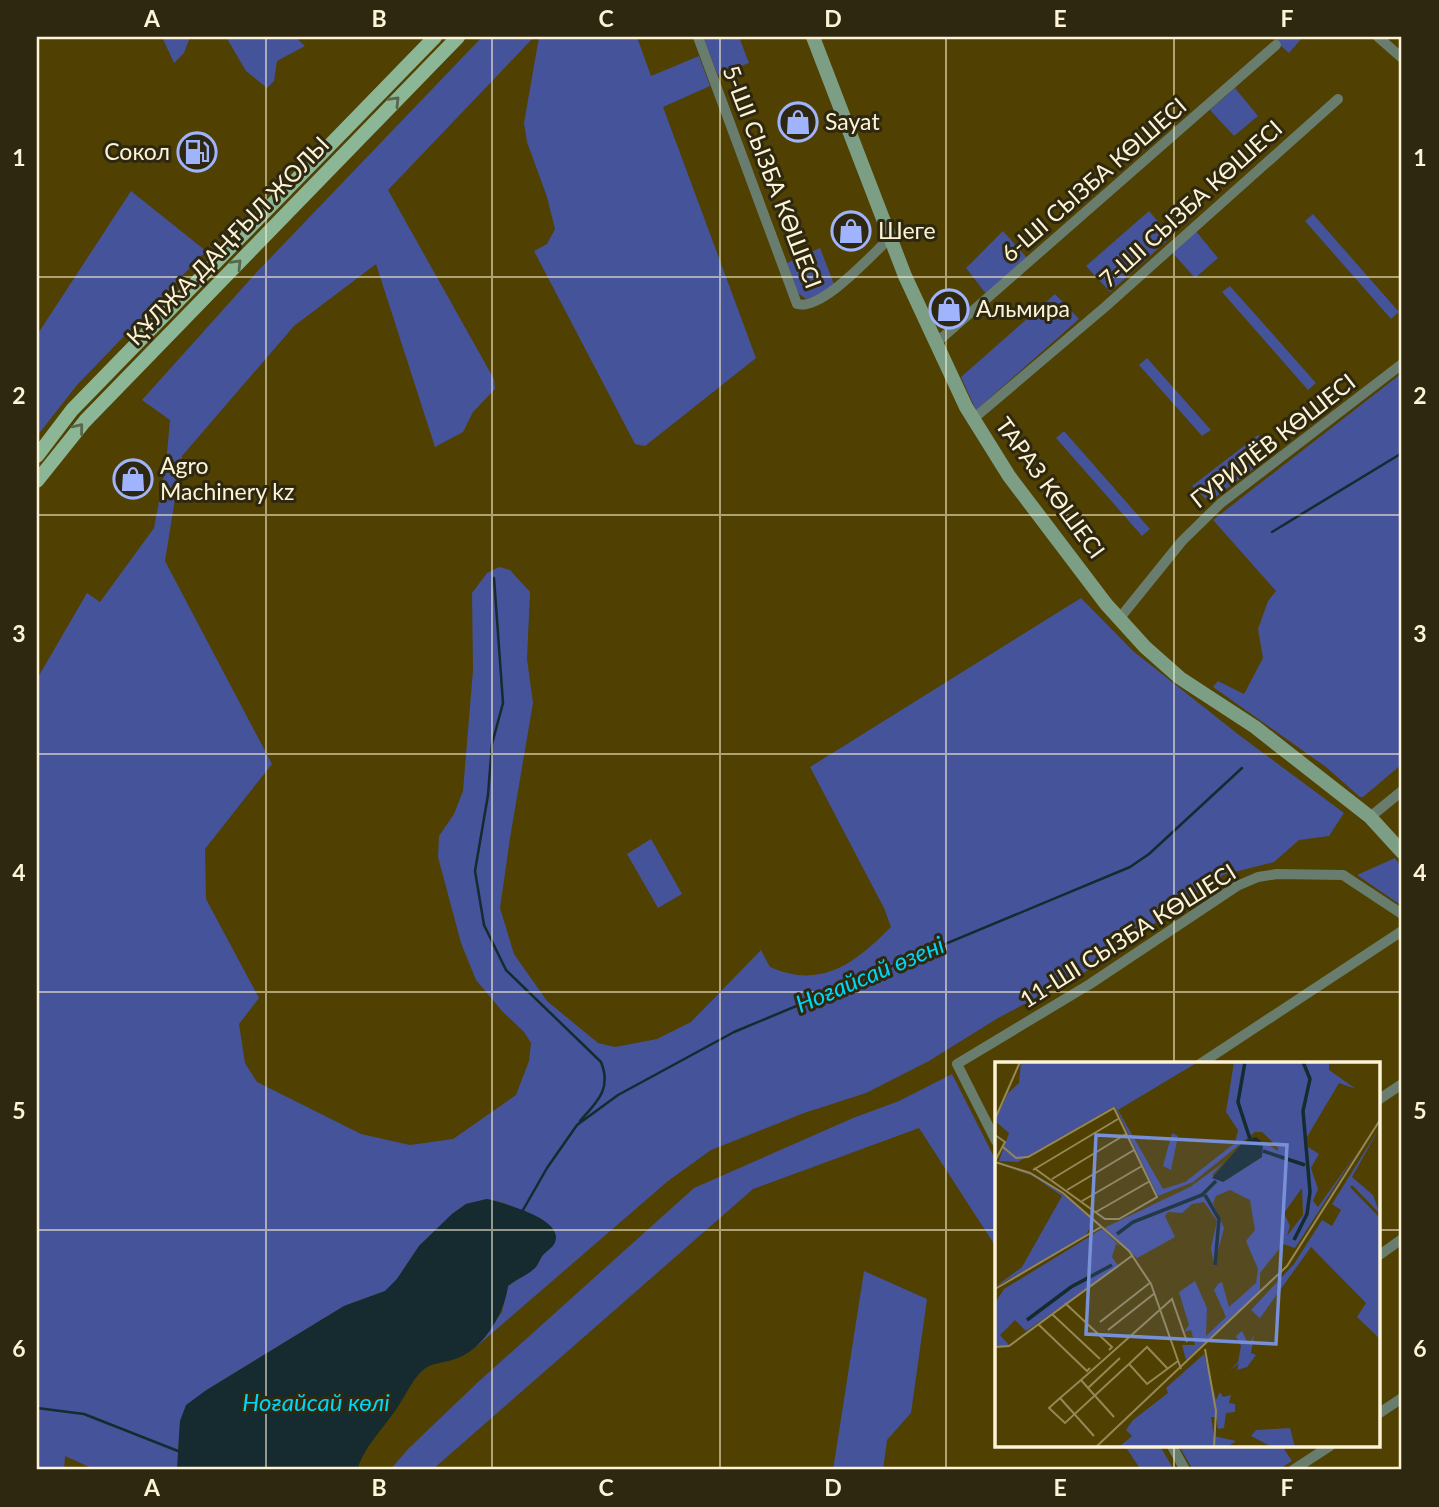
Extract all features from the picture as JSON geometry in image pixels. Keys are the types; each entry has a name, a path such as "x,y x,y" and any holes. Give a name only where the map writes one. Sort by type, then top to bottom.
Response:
{"main road":[{"name":"ҚҰЛЖА ДАҢҒЫЛ ЖОЛЫ","path":"37,456 72,410 435,37"},
{"name":"ҚҰЛЖА ДАҢҒЫЛ ЖОЛЫ","path":"37,481 85,421 458,37"}],"street":[{"name":"5-ШІ СЫЗБА КӨШЕСІ","path":"698,37 797,304 806,305 825,296 889,239"},
{"name":"ТАРАЗ КӨШЕСІ","path":"813,37 889,239 973,419 1009,476 1119,619 1145,647 1180,678 1255,727 1370,817 1402,852"},
{"path":"1378,37 1402,58"},
{"name":"6-ШІ СЫЗБА КӨШЕСІ","path":"936,343 1276,45"},
{"name":"7-ШІ СЫЗБА КӨШЕСІ","path":"973,419 1105,307 1338,99"},
{"name":"ГУРИЛЁВ КӨШЕСІ","path":"1119,619 1182,541 1213,510 1402,364"},
{"path":"1370,817 1402,791"},
{"name":"11-ШІ СЫЗБА КӨШЕСІ","path":"995,1139 957,1064 1090,984 1237,886 1258,877 1277,874 1343,875 1402,914"},
{"path":"1203,1062 1402,931"},
{"path":"1380,1099 1402,1084"},
{"path":"1380,1255 1402,1239"},
{"path":"1380,1413 1402,1398"},
{"path":"1173,1448 1185,1470"},
{"path":"1293,1470 1327,1448"}],"shaded area":[{"path":"162,37 190,37 184,53 174,63"},
{"path":"226,37 295,37 305,46 277,61 274,81 267,88 246,71"},
{"path":"482,37 534,37 388,190 494,379 495,389 473,412 463,432 435,447 376,264 294,326 182,456 165,561 272,764 205,849 206,899 259,998 239,1024 245,1063 257,1082 361,1134 410,1145 453,1139 516,1095 529,1061 531,1043 476,980 461,943 438,857 439,836 454,814 463,791 473,670 472,593 487,573 499,567 510,570 530,592 527,659 533,703 500,908 514,954 547,1001 598,1043 615,1047 657,1039 691,1022 761,950 770,967 789,973 822,974 851,961 878,940 891,927 884,908 810,767 1081,598 1133,651 1344,813 1329,836 1299,840 1274,862 1223,875 1087,971 998,1018 929,1061 866,1093 804,1113 711,1150 668,1181 476,1347 502,1312 508,1286 536,1267 553,1229 540,1218 487,1199 466,1204 452,1214 419,1246 397,1279 385,1291 344,1306 205,1391 180,1421 177,1470 96,1470 65,1456 64,1470 37,1470 37,679 87,593 100,602 154,528 166,464 170,420 142,400 255,274"},
{"path":"539,37 637,37 651,76 699,56 710,86 663,107 756,358 645,446 635,444 534,251 547,244 555,229 547,197 527,142 524,123"},
{"path":"703,37 739,37 749,63 718,75"},
{"path":"1271,37 1303,37 1289,53"},
{"path":"1235,88 1258,116 1234,136 1210,110"},
{"path":"131,191 206,251 77,385 37,436 37,335"},
{"path":"1149,211 1171,237 1110,292 1086,266"},
{"path":"1313,214 1399,312 1391,319 1305,221"},
{"path":"1195,230 1218,258 1195,278 1171,251"},
{"path":"1003,231 1028,259 987,295 966,268"},
{"path":"820,248 834,284 822,294 806,299 798,293 787,263"},
{"path":"1230,286 1316,383 1308,390 1222,292"},
{"path":"1055,294 1079,319 976,410 961,377"},
{"path":"1147,358 1211,430 1202,436 1139,365"},
{"path":"1402,373 1402,764 1360,797 1326,767 1213,687 1218,681 1244,694 1263,658 1258,629 1268,601 1276,591 1213,520"},
{"path":"1064,431 1150,529 1142,536 1056,438"},
{"path":"1258,435 1274,453 1209,502 1192,486"},
{"path":"651,839 682,894 658,908 627,854"},
{"path":"1395,858 1402,869 1402,906 1357,875"},
{"path":"952,1074 995,1159 995,1245 919,1128 753,1189 432,1470 390,1470 408,1449 477,1383 694,1188 853,1118 899,1101"},
{"path":"864,1271 927,1299 911,1413 887,1440 883,1470 833,1470"},
{"path":"1126,1448 1161,1448 1174,1470 1141,1470"},
{"path":"1180,1448 1283,1448 1292,1461 1278,1470 1193,1470"}],"water":[{"name":"Ноғайсай көлі","path":"487,1199 538,1217 554,1230 555,1243 535,1268 508,1286 502,1309 482,1341 463,1356 429,1366 418,1375 368,1446 357,1470 177,1470 180,1421 186,1405 344,1306 385,1291 397,1279 419,1246 452,1214 466,1204"}],"waterway":[{"name":"Ноғайсай өзені","path":"1272,532 1402,453"},
{"path":"494,578 503,703 492,744 488,795 475,871 484,925 506,970 601,1062 604,1088 580,1121"},
{"name":"Ноғайсай өзені","path":"523,1210 547,1168 577,1125 618,1095 734,1032 1130,867 1149,854 1242,768"},
{"path":"37,1408 84,1414 178,1451"}],"place":[{"name":"Sayat","path":"798,122"},
{"name":"Сокол","path":"197,152"},
{"name":"Шеге","path":"851,231"},
{"name":"Альмира","path":"949,309"},
{"name":"Agro Machinery kz","path":"133,479"}]}
